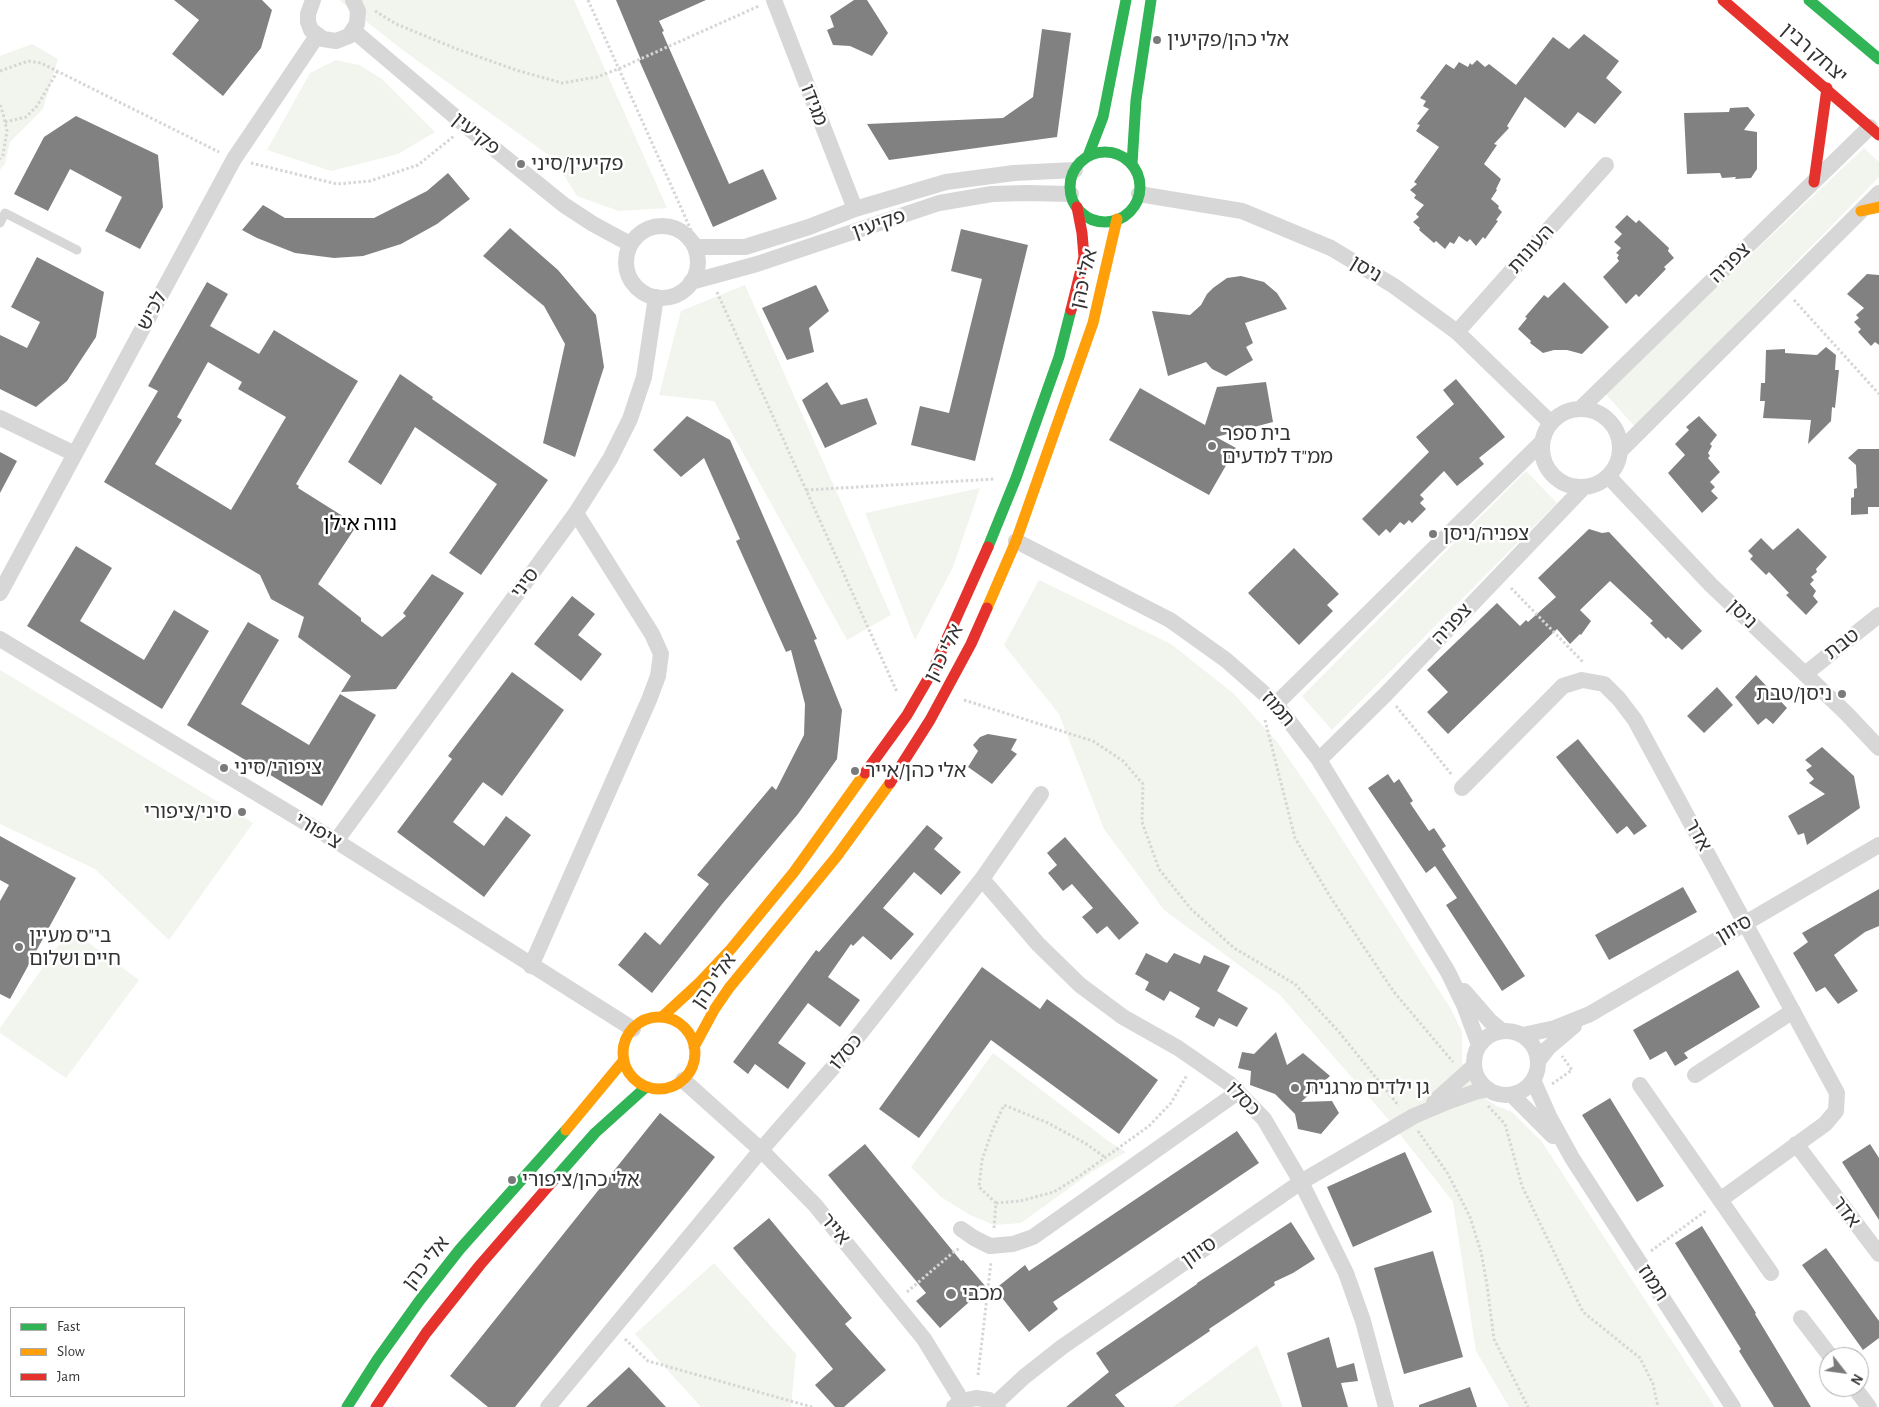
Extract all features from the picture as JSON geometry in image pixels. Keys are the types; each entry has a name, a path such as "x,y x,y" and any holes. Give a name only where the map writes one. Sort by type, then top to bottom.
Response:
{"street":[{"path":"313,0 308,14 308,22 317,36 329,41 336,41 349,36 354,31 358,10 353,0"},
{"path":"1088,156 1103,117 1126,0"},
{"path":"1132,164 1136,100 1151,0"},
{"name":"יצחק רבין","path":"1723,0 1827,88 1876,126"},
{"name":"יצחק רבין","path":"1809,0 1879,59"},
{"name":"מגידו","path":"769,2 855,209"},
{"name":"פקיעין","path":"354,31 466,126 564,204 593,224 630,244"},
{"name":"לכיש","path":"0,593 234,159 317,36"},
{"path":"1860,42 1879,41"},
{"path":"1814,182 1827,88"},
{"name":"צפניה","path":"1580,408 1814,182 1876,126"},
{"path":"1099,152 1111,152 1122,156 1132,164 1140,183 1139,194 1135,205 1127,214 1106,222 1095,220 1085,215 1074,200 1072,178 1080,162 1088,156 1099,152"},
{"name":"העונות","path":"1457,332 1606,165"},
{"name":"פקיעין","path":"696,246 746,247 809,227 855,209 946,182 1014,173 1075,170"},
{"name":"פקיעין","path":"691,282 766,262 939,203 992,194 1026,193 1074,200"},
{"path":"1620,451 1879,193"},
{"name":"ניסן","path":"1139,194 1242,211 1330,248 1394,286 1457,332 1551,423"},
{"name":"אלי כהן","path":"662,1017 700,982 731,949 794,872 907,715 932,672 963,605 1016,478 1059,357 1084,257 1082,233 1074,200"},
{"path":"1861,211 1879,207"},
{"name":"אלי כהן","path":"694,1047 714,1010 729,988 836,856 890,784 930,720 971,644 1016,541 1093,323 1117,219"},
{"path":"668,226 687,236 696,246 698,264 696,273 685,290 676,295 656,298 645,294 636,287 629,277 626,255 630,244 637,235 646,229 668,226"},
{"name":"סיני","path":"336,841 576,513 610,459 630,419 644,377 656,298"},
{"path":"1580,408 1599,413 1614,426 1619,438 1620,451 1616,464 1608,476 1592,485 1584,487 1564,483 1556,477 1545,461 1542,452 1542,442 1551,423 1569,410 1580,408"},
{"path":"0,418 75,454"},
{"path":"1270,709 1542,442"},
{"name":"ניסן","path":"1608,476 1711,584 1846,712 1879,748"},
{"name":"צפניה","path":"1320,760 1386,694 1584,487"},
{"path":"531,966 649,700 658,676 661,654 652,634 576,513"},
{"name":"תמוז","path":"1016,541 1170,620 1226,660 1270,709 1320,760 1448,972 1464,1005 1479,1045"},
{"name":"טבת","path":"1805,674 1879,615"},
{"name":"ציפורי","path":"0,639 336,841 633,1029"},
{"name":"אדר","path":"1462,788 1563,686 1582,680 1604,684 1619,699 1635,720 1837,1093 1836,1111 1825,1124 1720,1200"},
{"name":"כסלו","path":"556,1404 614,1328 761,1150 836,1064 982,879 1041,794"},
{"name":"סיוון","path":"1538,1061 1558,1039 1590,1014 1879,845"},
{"name":"כסלו","path":"982,879 1038,944 1080,985 1123,1017 1178,1048 1230,1084 1264,1119 1301,1182 1346,1273 1363,1321 1386,1407"},
{"name":"תמוז","path":"1448,972 1479,1010 1502,1031"},
{"path":"1695,1075 1793,1011"},
{"name":"סיוון","path":"1523,1035 1555,1028 1590,1014"},
{"path":"662,1017 673,1020 683,1026 690,1036 694,1047 694,1059 690,1070 683,1080 666,1088 646,1087 628,1071 624,1060 627,1038 641,1022 651,1018 662,1017"},
{"path":"1502,1031 1523,1035 1534,1046 1538,1061 1533,1080 1527,1087 1512,1094 1495,1093 1487,1097 1476,1075 1466,1067 1475,1055 1479,1045 1486,1038 1502,1031"},
{"name":"אלי כהן","path":"347,1407 377,1360 460,1249 624,1060"},
{"name":"סיוון","path":"1412,1118 1448,1090 1466,1067"},
{"name":"אייר","path":"683,1080 761,1150 815,1205 924,1339 958,1404"},
{"name":"תמוז","path":"1533,1080 1549,1116 1572,1158 1733,1407"},
{"path":"1640,1085 1772,1273"},
{"path":"376,1407 426,1333 480,1265 595,1133 646,1087"},
{"path":"961,1229 990,1246 1013,1244 1033,1237 1238,1092"},
{"name":"תמוז","path":"1512,1094 1545,1127 1572,1158"},
{"name":"סיוון","path":"996,1406 1024,1377 1062,1347 1301,1182 1412,1118 1455,1099 1487,1097"},
{"name":"אדר","path":"1796,1144 1879,1254"},
{"path":"1801,1318 1823,1347"},
{"path":"958,1404 969,1398 982,1398 996,1406"}],"lane":[{"path":"0,223 5,213 77,250"}],"path":[{"path":"588,0 696,246"},
{"path":"374,11 396,24 457,49 516,70 562,83 597,77 769,2"},
{"path":"5,122 26,117 37,106 57,71"},
{"path":"0,105 6,131 3,155 0,159"},
{"path":"709,276 907,715"},
{"path":"1783,288 1879,394"},
{"path":"806,490 1016,478"},
{"path":"1498,575 1584,664"},
{"path":"944,694 1093,741 1124,761 1144,784 1142,822 1159,868 1192,909 1234,948 1295,984 1412,1118 1448,1174 1470,1217 1476,1234 1486,1276 1494,1339 1528,1407"},
{"path":"1386,694 1462,788"},
{"path":"1270,709 1295,838 1331,898 1394,992 1466,1067"},
{"path":"1550,1085 1572,1070 1558,1050"},
{"path":"1487,1097 1506,1124 1522,1186 1583,1312 1640,1358 1653,1384 1658,1407"},
{"path":"996,1203 979,1187 982,1160 992,1130 1004,1105 1048,1123 1085,1142 1106,1158"},
{"path":"1638,1260 1720,1200"},
{"path":"895,1303 956,1250 964,1249"},
{"path":"614,1328 648,1362 812,1407"}],"shaded area":[{"path":"339,0 574,0 667,208 619,211 577,196 554,159 404,51"},
{"path":"32,44 58,59 43,109 10,142 5,164 0,170 0,56"},
{"path":"336,60 359,65 382,79 435,132 398,154 331,171 267,150 310,73"},
{"path":"1864,148 1879,162 1879,177 1635,427 1605,393"},
{"path":"745,285 891,615 847,640 714,401 659,395 681,311"},
{"path":"1526,471 1557,503 1332,730 1302,696"},
{"path":"980,488 953,567 915,640 865,513"},
{"path":"1039,580 1171,644 1234,694 1278,743 1319,803 1451,1009 1462,1032 1462,1063 1487,1100 1512,1112 1542,1142 1715,1407 1509,1407 1476,1351 1453,1202 1388,1119 1280,995 1164,910 1104,829 1059,714 1004,645"},
{"path":"0,670 253,823 169,940 95,869 0,824"},
{"path":"70,929 139,980 66,1078 0,1033 0,1028"},
{"path":"993,1053 1111,1143 1126,1152 1093,1171 1021,1223 994,1225 970,1215 941,1197 911,1167"},
{"path":"714,1263 796,1354 791,1407 701,1407 635,1334"},
{"path":"1257,1345 1283,1407 1173,1407"}],"building":[{"path":"174,0 262,0 272,10 261,48 223,96 172,54 199,20"},
{"path":"616,0 706,0 659,21 664,31 662,32 729,184 763,169 777,199 713,227 639,60 641,60"},
{"path":"854,0 867,0 888,33 872,56 850,46 833,45 827,30 834,27 830,16"},
{"path":"1042,29 1071,33 1057,137 889,160 867,124 1003,118 1033,97"},
{"path":"1584,34 1619,61 1606,78 1622,92 1595,124 1578,112 1565,128 1525,97 1507,126 1509,128 1494,144 1497,145 1484,164 1501,179 1491,199 1499,206 1498,208 1502,212 1496,220 1498,221 1485,239 1483,237 1476,246 1470,239 1467,242 1459,236 1454,244 1450,242 1445,249 1436,241 1434,243 1413,222 1419,217 1416,214 1424,205 1414,198 1416,195 1410,190 1417,184 1414,182 1439,147 1416,131 1420,125 1417,124 1429,109 1423,106 1426,101 1420,98 1446,64 1454,69 1459,62 1468,67 1470,63 1472,65 1477,60 1485,67 1489,64 1516,85 1553,37 1569,49"},
{"path":"1748,107 1755,115 1744,130 1757,132 1757,169 1751,178 1722,178 1720,173 1687,174 1684,113 1729,112 1730,108"},
{"path":"76,116 158,155 163,207 140,249 105,231 122,197 70,169 48,211 14,194 44,137"},
{"path":"448,173 470,199 437,224 401,244 363,256 334,258 295,253 242,230 263,205 285,218 374,218 427,191"},
{"path":"1627,215 1636,223 1639,220 1669,248 1668,251 1674,258 1639,297 1636,294 1626,304 1603,277 1619,261 1617,258 1619,255 1616,253 1621,248 1614,242 1622,234 1615,227"},
{"path":"510,228 558,270 596,315 604,367 575,457 543,443 565,344 544,306 483,256"},
{"path":"961,229 1028,245 975,461 911,445 920,406 949,413 982,279 951,271"},
{"path":"37,257 104,292 96,337 67,381 36,407 0,389 0,335 27,348 40,322 11,307"},
{"path":"1867,274 1879,275 1879,345 1875,342 1871,346 1858,332 1861,329 1854,322 1859,318 1856,315 1864,308 1847,294"},
{"path":"1241,276 1264,282 1277,293 1287,309 1245,323 1253,343 1246,347 1253,360 1226,376 1212,369 1206,362 1168,376 1152,311 1190,315 1201,305 1213,288 1227,278"},
{"path":"207,282 228,294 210,326 259,354 274,330 358,381 296,484 299,486 298,488 357,525 318,584 382,637 406,616 403,613 432,574 464,593 396,689 341,692 351,676 298,637 304,617 271,599 260,575 104,482 158,391 148,386","holes":["208,362 242,382 238,389 286,417 231,510 155,464 182,420 177,417"]},
{"path":"1564,282 1609,327 1582,354 1567,350 1554,350 1543,353 1530,343 1531,341 1518,329 1527,318 1525,317 1544,295 1548,298"},
{"path":"816,285 829,311 809,328 814,352 787,360 762,308"},
{"path":"1826,347 1836,355 1835,370 1839,370 1835,408 1832,407 1831,421 1808,444 1811,420 1763,418 1765,401 1760,401 1761,383 1765,383 1766,350 1785,349 1785,353 1817,355"},
{"path":"400,374 433,397 432,399 548,480 481,575 449,553 497,484 415,427 381,485 348,462"},
{"path":"1456,379 1505,437 1479,458 1484,464 1457,486 1444,471 1420,495 1424,499 1420,503 1426,509 1412,523 1409,520 1404,525 1400,522 1390,533 1386,529 1379,536 1362,519 1429,452 1416,437 1454,404 1443,390"},
{"path":"827,382 841,405 867,398 877,424 825,448 802,400"},
{"path":"1266,382 1273,422 1216,437 1236,448 1209,495 1109,440 1140,388 1205,425 1217,387"},
{"path":"687,416 730,440 817,639 814,640 842,710 837,759 798,814 723,903 652,993 618,965 645,932 660,945 709,884 697,875 772,786 776,790 804,735 805,704 791,650 786,652 736,541 740,539 704,458 681,477 653,450"},
{"path":"1699,416 1717,435 1710,444 1712,446 1708,453 1710,456 1708,458 1720,472 1710,482 1715,487 1711,491 1718,498 1702,513 1668,473 1685,455 1675,444 1689,430 1686,427"},
{"path":"1858,449 1879,449 1879,507 1868,507 1868,514 1851,515 1851,498 1854,497 1854,489 1857,488 1856,465 1848,458"},
{"path":"0,452 17,461 0,493"},
{"path":"1798,528 1827,557 1816,569 1817,572 1811,577 1814,580 1810,584 1816,591 1813,596 1818,602 1806,615 1786,595 1789,593 1769,572 1766,575 1750,559 1753,556 1748,551 1761,538 1773,550"},
{"path":"1589,529 1602,533 1609,532 1702,631 1682,650 1668,637 1666,639 1650,623 1653,621 1610,581 1580,610 1591,621 1581,635 1570,644 1557,629 1448,734 1427,712 1448,692 1427,670 1497,603 1520,626 1526,620 1528,622 1556,597 1538,578"},
{"path":"76,546 112,568 80,621 144,660 174,610 209,631 162,709 27,626"},
{"path":"1294,548 1339,594 1327,605 1333,611 1299,645 1248,593"},
{"path":"572,596 595,614 578,635 602,654 581,681 534,644"},
{"path":"248,622 279,640 241,704 309,745 340,694 376,715 322,806 187,725"},
{"path":"512,672 564,710 502,796 483,782 453,822 484,846 506,816 531,835 484,897 397,832 452,759 448,756"},
{"path":"1756,675 1787,708 1773,724 1766,718 1758,725 1735,697"},
{"path":"1717,687 1733,705 1704,733 1687,716"},
{"path":"988,734 1017,739 1011,750 1017,754 992,784 968,767 978,751 973,745 980,737"},
{"path":"1578,739 1647,826 1634,835 1627,826 1617,834 1556,757"},
{"path":"1822,747 1854,776 1860,808 1807,845 1804,833 1798,835 1788,816 1825,794 1809,783 1814,779 1806,770 1812,766 1805,760"},
{"path":"1388,774 1394,783 1399,779 1413,801 1410,803 1429,831 1434,828 1446,846 1442,849 1525,976 1502,991 1446,905 1457,898 1435,866 1426,873 1368,788"},
{"path":"927,825 943,838 934,849 961,872 941,895 914,872 883,908 914,934 891,960 863,936 853,946 851,944 828,977 860,1000 840,1027 808,1003 778,1043 806,1063 788,1089 755,1064 748,1074 733,1062 816,950 819,952"},
{"name":"בי\"ס מעיין חיים ושלום","path":"0,836 76,878 10,999 0,994 0,901 9,885 0,880"},
{"path":"1065,837 1139,923 1119,940 1107,926 1097,934 1082,917 1093,908 1072,884 1063,891 1048,873 1057,865 1047,853"},
{"path":"1683,887 1697,912 1609,960 1595,935"},
{"path":"1879,889 1879,926 1865,932 1834,955 1858,991 1838,1004 1825,987 1816,992 1793,953 1808,942 1802,933"},
{"path":"1146,953 1167,963 1174,953 1200,964 1204,955 1230,966 1217,991 1248,1008 1237,1027 1219,1018 1214,1027 1195,1017 1200,1008 1170,991 1164,1001 1145,990 1149,982 1135,974"},
{"path":"982,967 1040,1009 1047,999 1158,1080 1119,1134 991,1040 919,1138 879,1109"},
{"path":"1738,970 1760,1007 1684,1053 1688,1058 1675,1066 1666,1051 1650,1060 1633,1030"},
{"path":"1276,1032 1287,1065 1303,1053 1330,1076 1301,1102 1332,1101 1339,1113 1321,1134 1298,1129 1295,1114 1275,1094 1250,1085 1251,1071 1238,1068 1242,1052 1254,1054"},
{"path":"1610,1098 1664,1186 1637,1202 1582,1115"},
{"path":"660,1113 715,1157 515,1407 488,1407 450,1376"},
{"path":"1237,1131 1259,1163 1053,1302 1058,1309 1029,1332 995,1289 1025,1265 1029,1271"},
{"path":"865,1144 961,1261 963,1260 986,1287 940,1328 916,1301 926,1293 828,1175"},
{"path":"1870,1144 1879,1158 1879,1220 1842,1162"},
{"path":"1405,1152 1432,1212 1353,1247 1327,1187"},
{"path":"769,1218 852,1318 845,1324 886,1370 844,1407 835,1407 815,1385 833,1369 733,1248"},
{"path":"1291,1222 1315,1259 1274,1282 1275,1285 1115,1395 1125,1407 1066,1407 1109,1372 1096,1353 1197,1283"},
{"path":"1702,1226 1811,1407 1774,1407 1739,1351 1741,1349 1675,1243"},
{"path":"1826,1248 1879,1321 1879,1338 1867,1347 1861,1347 1802,1265"},
{"path":"1433,1251 1463,1357 1404,1374 1374,1268"},
{"path":"1329,1337 1337,1368 1354,1363 1358,1381 1341,1383 1348,1407 1302,1407 1287,1353"},
{"path":"629,1367 666,1407 586,1407"},
{"path":"1470,1387 1477,1407 1419,1407 1419,1405"}],"traffic: fast":[{"path":"1088,156 1103,117 1126,0"},
{"path":"1132,164 1136,100 1151,0"},
{"path":"1809,0 1879,59"},
{"path":"1105,152 1124,158 1134,168 1140,187 1134,206 1124,216 1105,222 1086,216 1076,206 1070,187 1076,168 1086,158 1105,152"},
{"path":"988,547 1016,478 1059,357 1071,310"},
{"path":"552,1182 595,1133 646,1087"},
{"path":"347,1407 377,1360 460,1249 566,1130"}],"traffic: slow":[{"path":"1861,211 1879,207"},
{"path":"987,608 1016,541 1093,323 1117,219"},
{"path":"662,1017 700,982 731,949 794,872 865,773"},
{"path":"694,1047 714,1010 729,988 837,856 890,783"},
{"path":"659,1017 679,1023 689,1033 695,1053 689,1073 679,1083 659,1089 639,1083 629,1073 623,1053 629,1033 639,1023 659,1017"},
{"path":"566,1130 624,1060"}],"traffic: jam":[{"path":"1723,0 1879,135"},
{"path":"1814,182 1827,88"},
{"path":"1071,310 1084,257 1077,207"},
{"path":"865,773 907,715 932,672 988,547"},
{"path":"890,783 930,720 971,644 987,608"},
{"path":"376,1407 426,1333 480,1265 552,1182"}],"place":[{"name":"אלי כהן/פקיעין","path":"1157,40"},
{"name":"פקיעין/סיני","path":"521,164"},
{"name":"בית ספר ממ\"ד למדעים","path":"1212,446"},
{"name":"צפניה/ניסן","path":"1433,534"},
{"name":"ניסן/טבת","path":"1842,694"},
{"name":"ציפורי/סיני","path":"224,768"},
{"name":"אלי כהן/אייר","path":"855,771"},
{"name":"סיני/ציפורי","path":"242,812"},
{"name":"בי\"ס מעיין חיים ושלום","path":"19,947"},
{"name":"גן ילדים מרגנית","path":"1295,1088"},
{"name":"אלי כהן/ציפורי","path":"512,1180"},
{"name":"מכבי","path":"951,1294"}],"district":[{"name":"נווה אילן","path":"360,524"}]}
